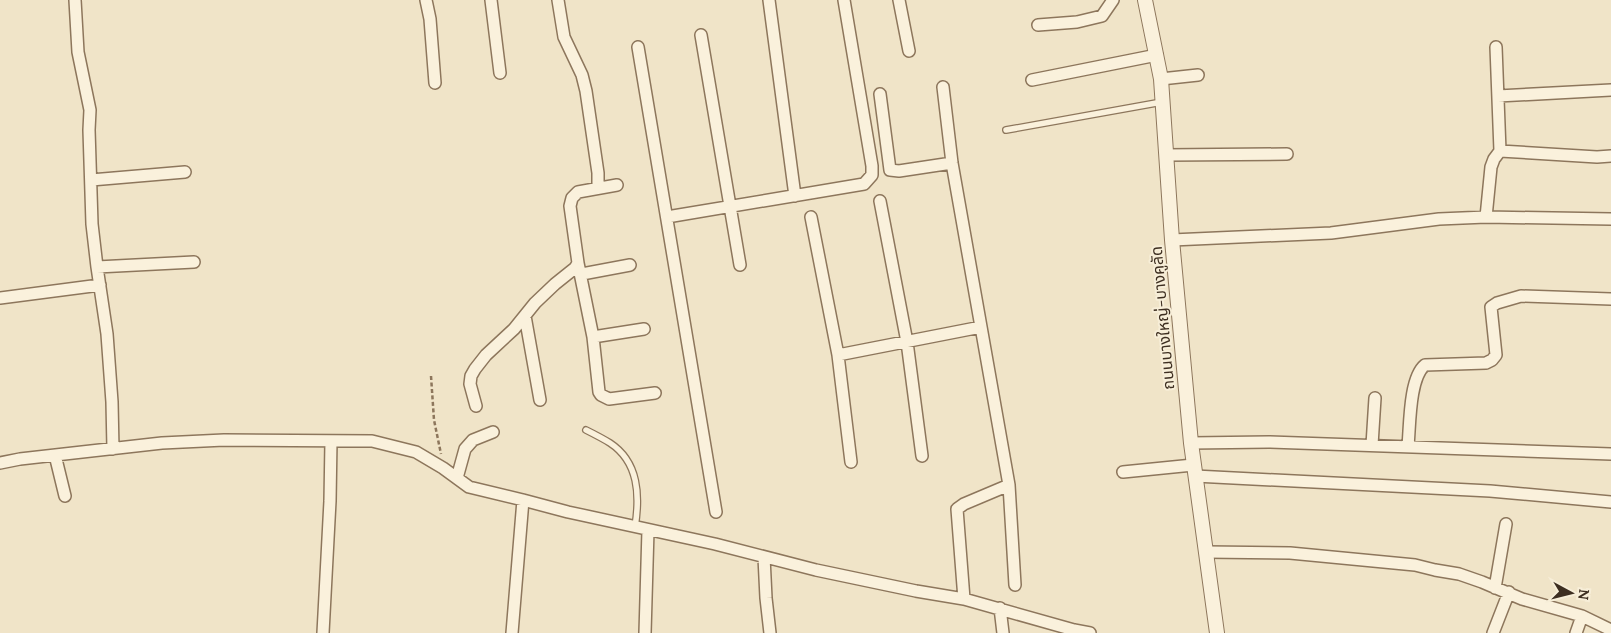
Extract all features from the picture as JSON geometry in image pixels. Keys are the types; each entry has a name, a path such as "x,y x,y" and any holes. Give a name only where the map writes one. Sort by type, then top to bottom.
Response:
{"street":[{"path":"75,0 78,52 90,110 92,224 107,334 113,449"},
{"path":"426,0 430,19 435,83"},
{"path":"491,0 500,73"},
{"path":"558,0 564,37 582,75 586,91 598,174 598,188"},
{"path":"769,0 795,196"},
{"path":"667,217 864,184 872,175 844,0"},
{"path":"900,0 909,51"},
{"path":"1038,24 1077,22 1102,16 1113,0"},
{"name":"ถนนบางใหญ่-บางคูลัด","path":"1145,0 1157,55 1164,102 1172,240 1191,443 1217,633"},
{"path":"701,35 740,265"},
{"path":"638,47 716,512"},
{"path":"1486,217 1491,167 1500,151 1496,47"},
{"path":"1032,80 1157,55"},
{"path":"1161,79 1198,75"},
{"path":"943,87 952,163 1009,485 1016,585"},
{"path":"1498,96 1611,90"},
{"path":"880,94 890,170 899,171 952,163"},
{"path":"1500,151 1611,156"},
{"path":"1167,156 1287,154"},
{"path":"91,180 185,172"},
{"path":"617,184 578,192 572,198 570,206 593,337 599,392 609,399 655,393"},
{"path":"880,201 907,342 922,456"},
{"path":"1172,240 1331,233 1439,219 1486,217 1611,219"},
{"path":"811,218 838,355 851,462"},
{"path":"97,267 194,262"},
{"path":"476,406 470,384 471,376 486,355 502,342 554,284 575,268 630,264"},
{"path":"0,298 100,285"},
{"path":"1408,446 1414,384 1420,369 1425,365 1486,363 1492,360 1496,355 1492,307 1497,303 1521,296 1611,299"},
{"path":"525,316 540,400"},
{"path":"838,355 981,327"},
{"path":"593,337 644,329"},
{"path":"1372,445 1375,398"},
{"path":"457,478 465,449 472,440 493,432"},
{"path":"0,463 162,443 224,440 372,441 416,452 443,468 469,487 816,570 916,592 964,599 1090,633"},
{"path":"322,633 330,501 331,441"},
{"path":"1191,443 1269,442 1611,454"},
{"path":"55,455 65,496"},
{"path":"1123,472 1194,471 1490,491 1611,502"},
{"path":"964,599 957,509 964,504 1009,485"},
{"path":"512,633 523,500"},
{"path":"1495,588 1506,524"},
{"path":"645,633 648,530"},
{"path":"1206,552 1290,553 1415,565 1459,574 1542,606 1582,616 1610,626"},
{"path":"764,557 770,633"},
{"path":"1493,633 1508,592"},
{"path":"1000,608 1003,633"},
{"path":"1576,633 1582,616"}],"lane":[{"path":"1006,130 1164,102"},
{"path":"586,430 611,444 623,456 635,475 638,507 635,527"}],"path":[{"path":"431,376 434,420 443,468"}]}
